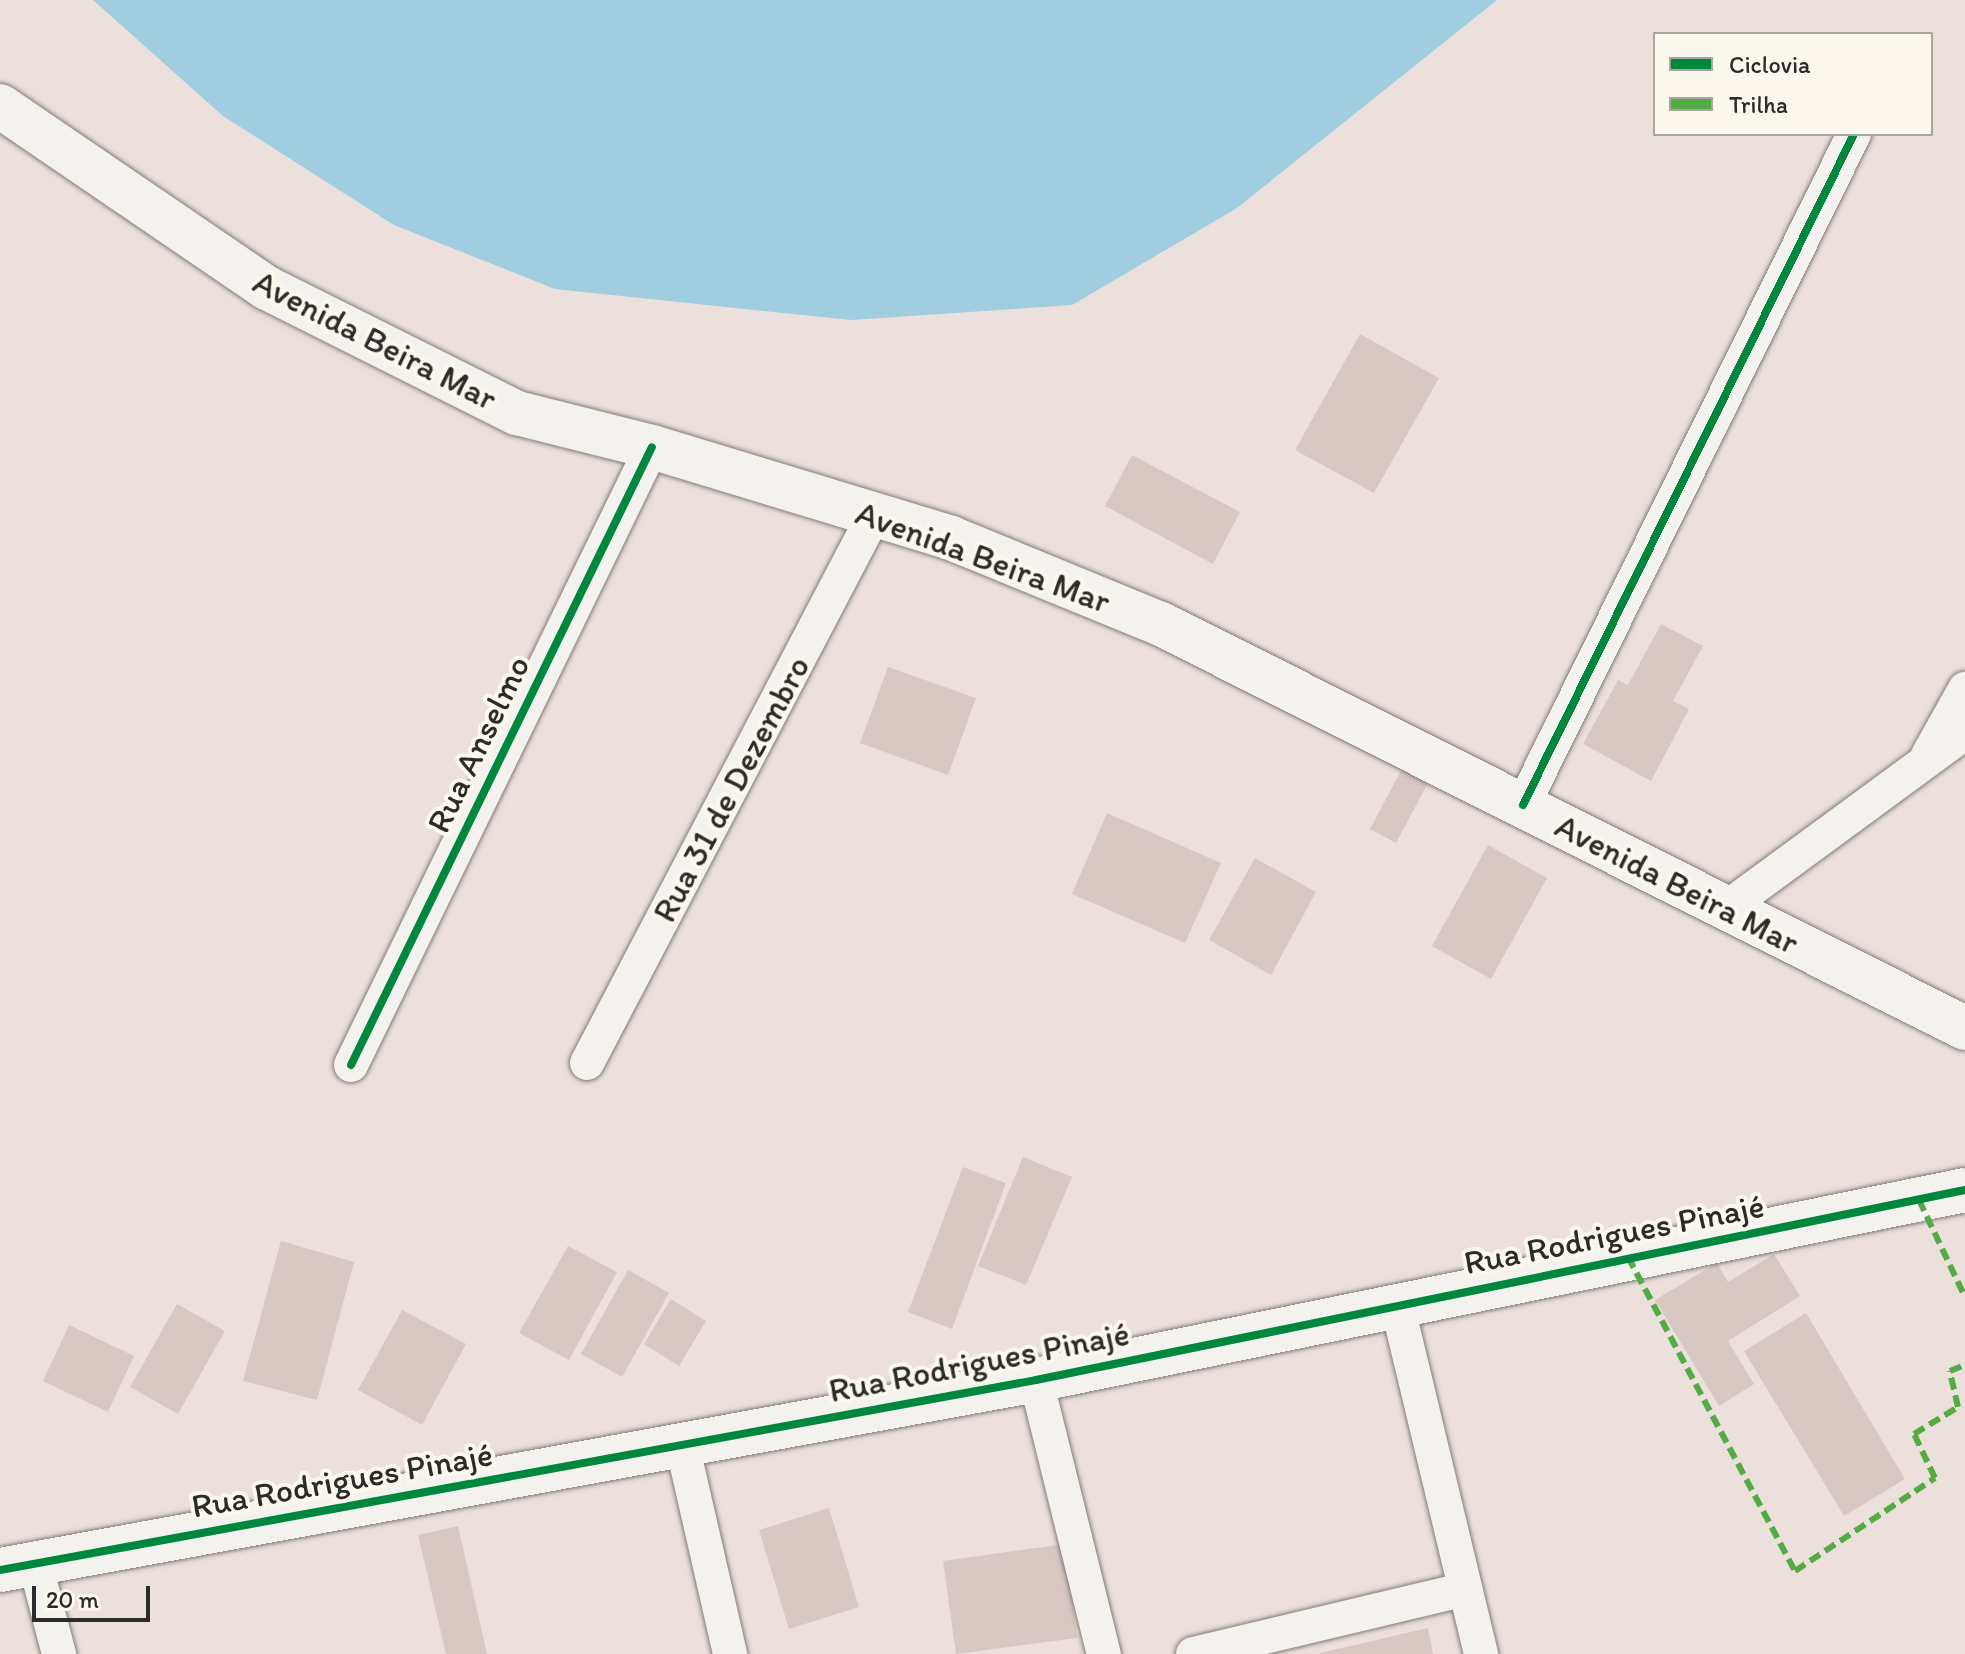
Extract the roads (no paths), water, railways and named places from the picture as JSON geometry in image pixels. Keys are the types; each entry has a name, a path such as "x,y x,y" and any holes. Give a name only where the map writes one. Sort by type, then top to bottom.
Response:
{"main road":[{"name":"Avenida Beira Mar","path":"0,106 267,288 517,413 652,447 951,538 1161,624 1965,1028"},
{"name":"Rua Rodrigues Pinajé","path":"18,1566 1036,1380 1397,1304 1962,1194"}],"street":[{"path":"1523,805 1853,136"},
{"name":"Rua Anselmo","path":"351,1065 652,447"},
{"name":"Rua 31 de Dezembro","path":"587,1063 874,515"},
{"path":"1926,758 1965,689"},
{"path":"1725,909 1926,758 1965,733"},
{"path":"1397,1304 1481,1654"},
{"path":"1036,1380 1104,1654"},
{"path":"682,1444 730,1654"},
{"path":"18,1566 59,1654"},
{"path":"1193,1654 1465,1589"}],"water":[{"path":"93,0 1497,0 1237,208 1072,305 851,320 555,289 394,225 223,116"}]}
